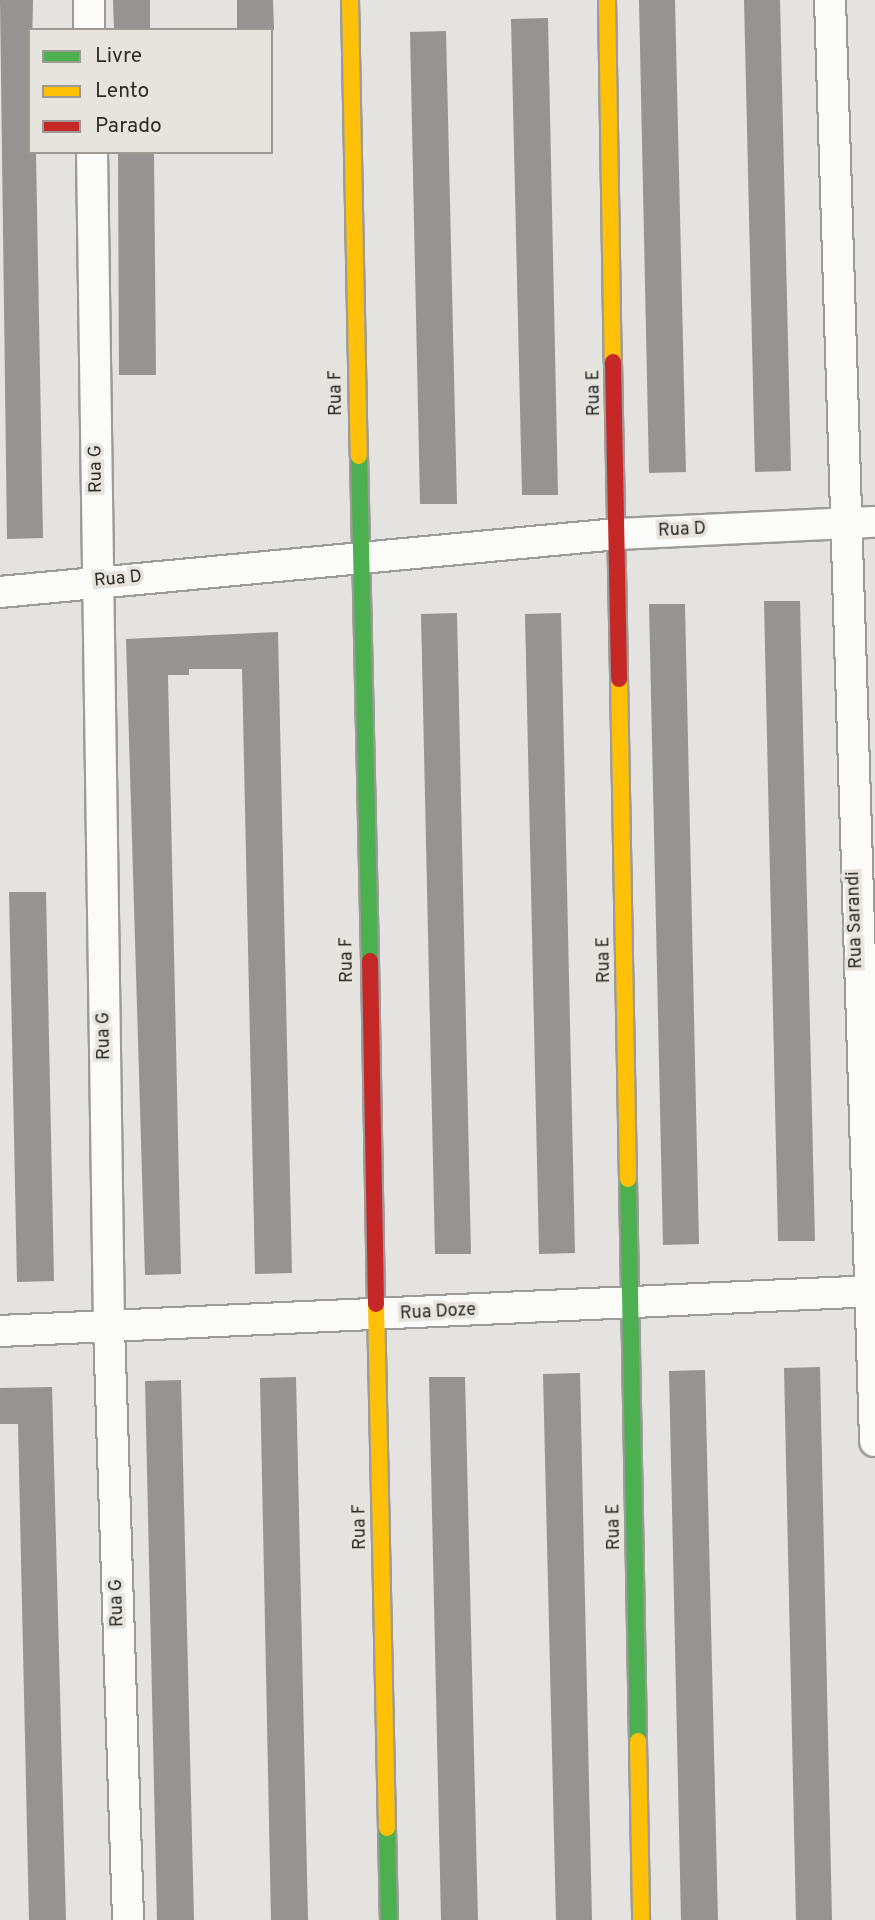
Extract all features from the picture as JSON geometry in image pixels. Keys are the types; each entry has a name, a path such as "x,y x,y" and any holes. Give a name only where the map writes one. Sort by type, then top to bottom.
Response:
{"street":[{"path":"89,0 89,28"},
{"name":"Rua F","path":"350,0 359,558 389,1920"},
{"name":"Rua E","path":"607,0 641,1920"},
{"path":"830,0 843,524"},
{"name":"Rua G","path":"92,154 109,1327 128,1920"},
{"name":"Rua D","path":"0,592 617,534 875,522"},
{"name":"Rua Sarandi","path":"843,524 872,1291 875,1441"},
{"name":"Rua Doze","path":"0,1331 376,1317 872,1291"}],"building":[{"path":"0,0 33,0 32,28 28,28 28,154 36,154 43,538 7,539"},
{"path":"113,0 150,0 150,28 114,28"},
{"path":"237,0 273,0 274,30 237,28"},
{"path":"639,0 675,0 686,472 649,473"},
{"path":"744,0 780,0 791,471 755,472"},
{"path":"548,18 558,495 522,495 511,19"},
{"path":"446,31 457,504 420,504 410,32"},
{"path":"118,154 154,154 156,375 119,375"},
{"path":"764,601 800,601 815,1241 778,1241"},
{"path":"649,604 685,604 699,1244 663,1245"},
{"path":"457,613 471,1254 435,1254 421,614"},
{"path":"561,613 575,1253 539,1254 525,614"},
{"path":"278,632 292,1273 255,1274 242,669 189,669 189,675 168,675 181,1274 145,1275 126,639"},
{"path":"9,892 46,892 54,1281 17,1282"},
{"path":"820,1367 832,1920 796,1920 784,1368"},
{"path":"705,1370 718,1920 681,1920 669,1371"},
{"path":"580,1373 592,1920 556,1920 543,1374"},
{"path":"296,1377 308,1920 271,1920 260,1378"},
{"path":"429,1377 465,1377 478,1920 441,1920"},
{"path":"181,1380 194,1920 157,1920 145,1381"},
{"path":"52,1387 66,1920 29,1920 18,1424 0,1424 0,1388"}],"traffic: fast":[{"path":"359,456 370,961"},
{"path":"628,1179 638,1741"},
{"path":"387,1828 389,1920"}],"traffic: slow":[{"path":"350,0 359,456"},
{"path":"607,0 613,362"},
{"path":"619,679 628,1179"},
{"path":"376,1304 387,1828"},
{"path":"638,1741 641,1920"}],"traffic: jam":[{"path":"613,362 619,679"},
{"path":"370,961 376,1304"}]}
